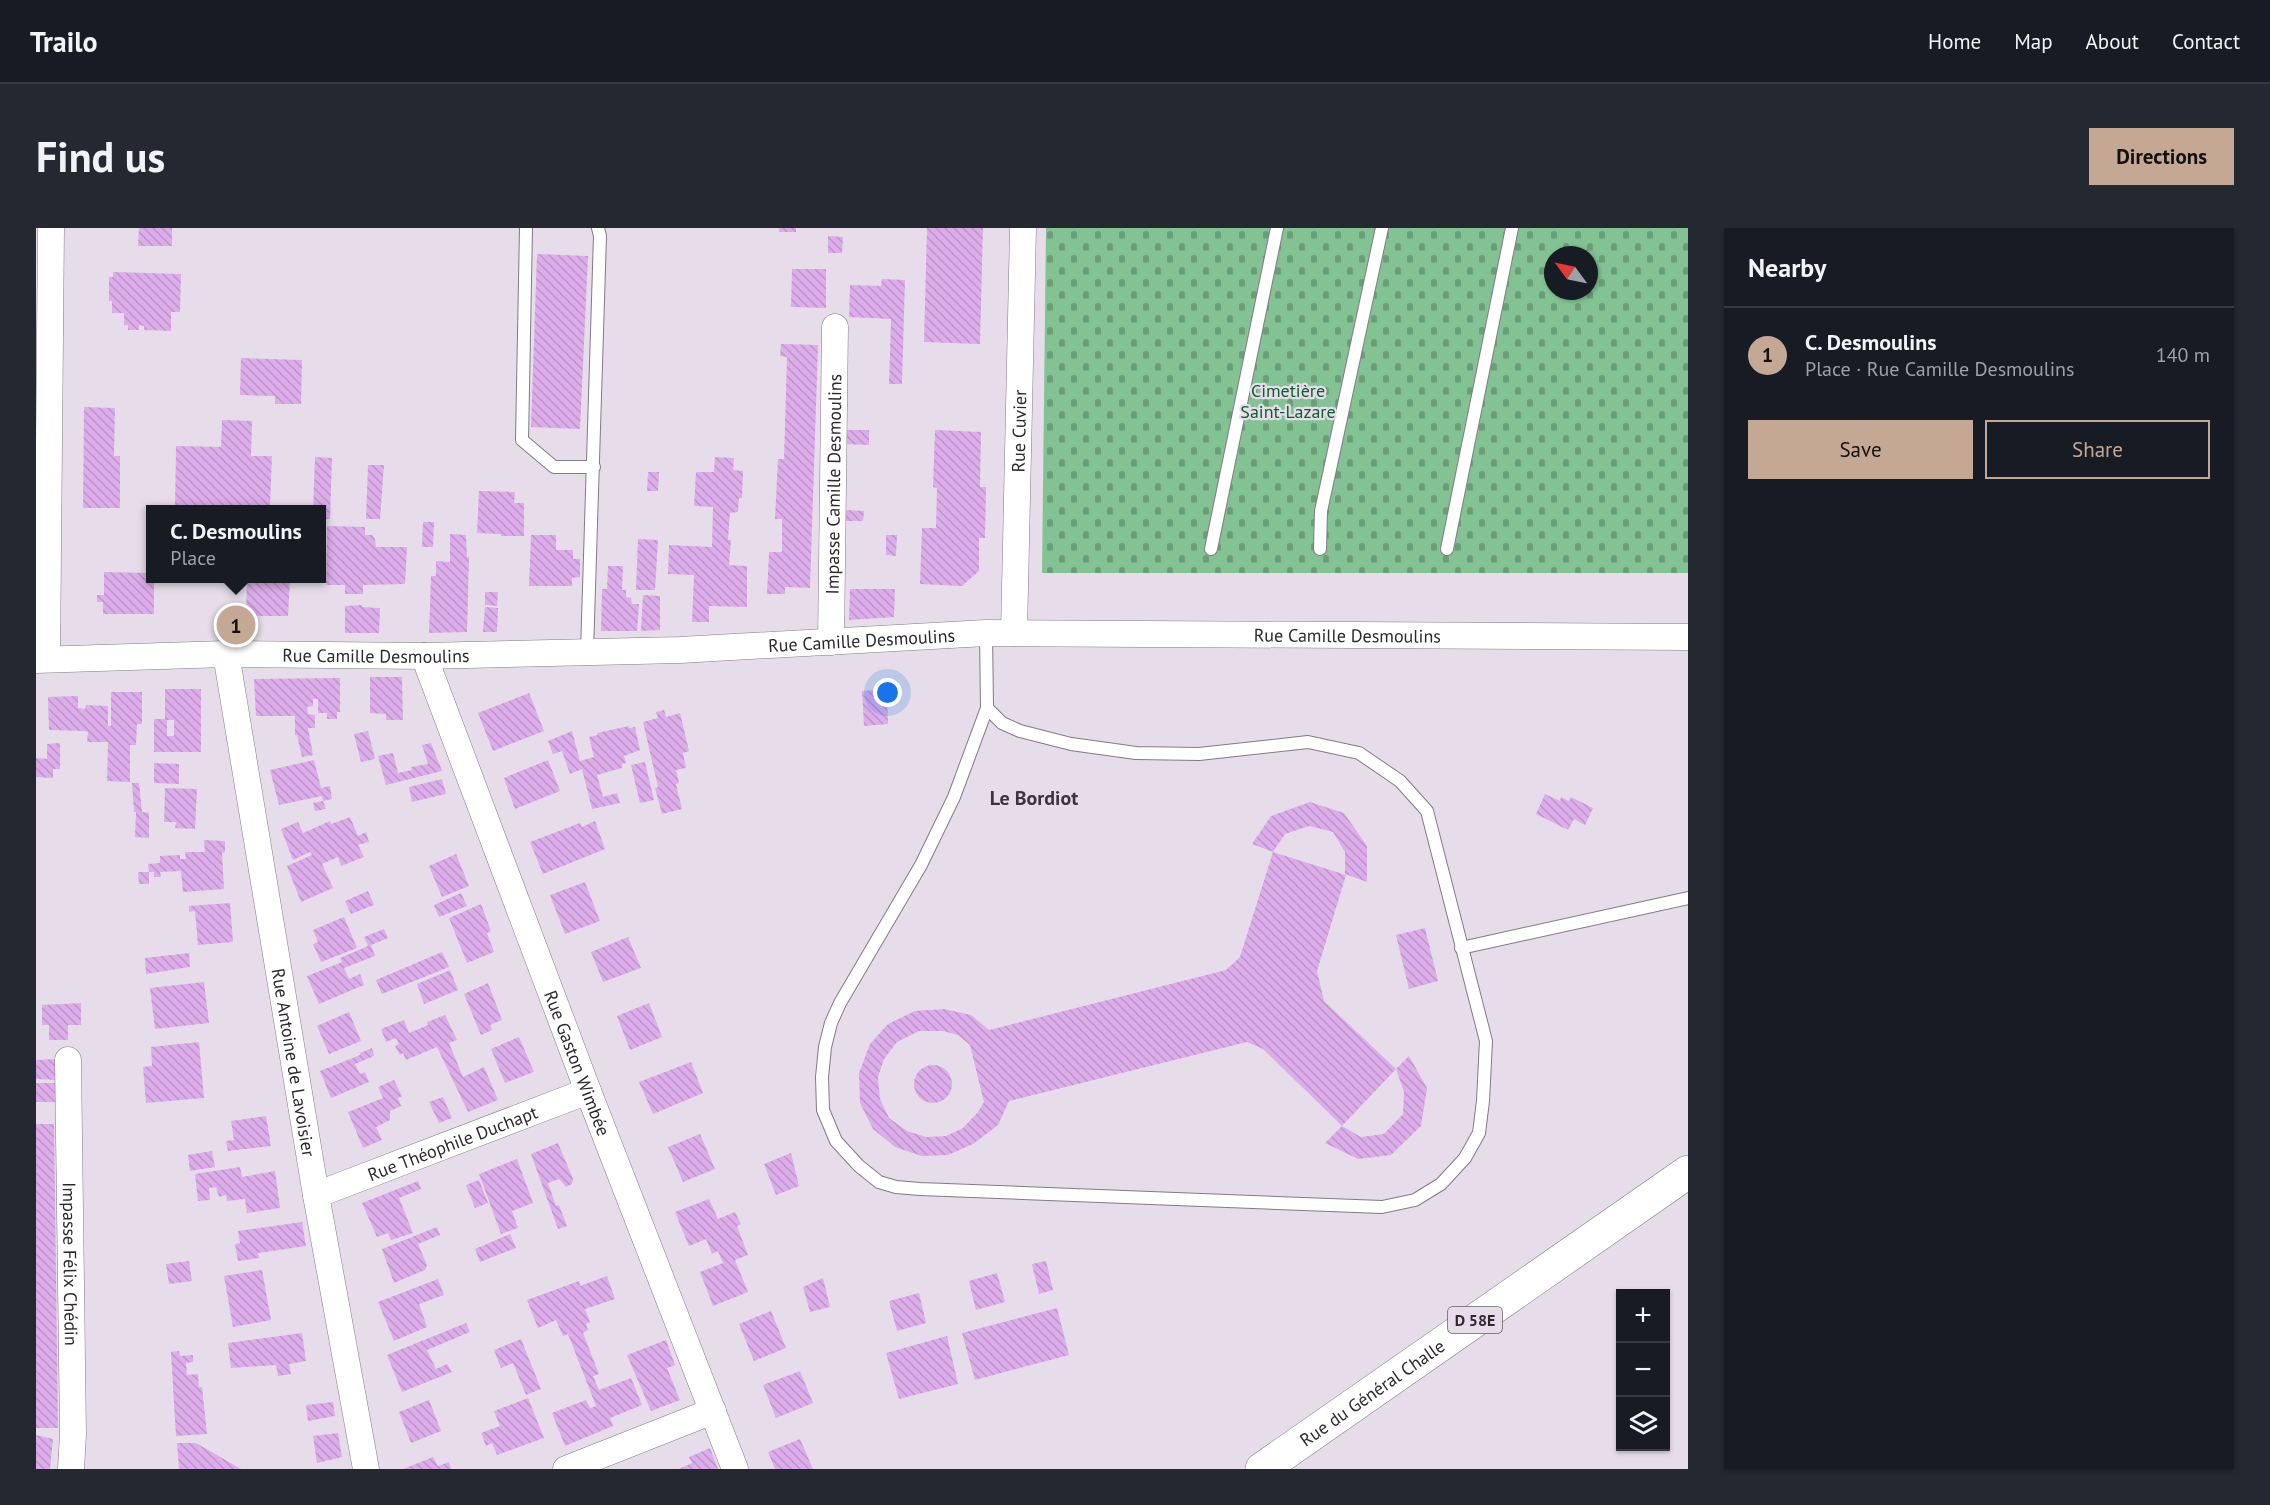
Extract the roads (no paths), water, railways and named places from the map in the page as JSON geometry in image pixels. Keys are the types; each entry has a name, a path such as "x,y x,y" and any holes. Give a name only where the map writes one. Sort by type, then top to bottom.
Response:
{"main road":[{"name":"Rue du Général Challe","path":"1262,1469 1688,1172"}],"street":[{"path":"41,660 42,424 51,228"},
{"name":"Rue Cuvier","path":"1014,633 1023,228"},
{"name":"Impasse Camille Desmoulins","path":"831,642 835,327"},
{"name":"Rue Camille Desmoulins","path":"41,660 226,654 424,656 680,650 986,633 1688,637"},
{"name":"Rue Antoine de Lavoisier","path":"226,654 316,1195 366,1469"},
{"name":"Rue Gaston Wimbée","path":"424,656 588,1091 735,1469"},
{"name":"Impasse Félix Chédin","path":"68,1060 73,1434 70,1469"},
{"name":"Rue Théophile Duchapt","path":"316,1195 588,1091"},
{"path":"566,1469 713,1411"}],"lane":[{"path":"526,228 522,440 554,467 594,467"},
{"path":"587,652 600,236 598,228"},
{"path":"1211,549 1277,228"},
{"path":"1320,549 1321,511 1382,228"},
{"path":"1447,549 1512,228"},
{"path":"986,633 987,708 954,798 921,865 840,1003 831,1023 825,1047 822,1077 823,1110 836,1141 859,1166 879,1182 896,1187 920,1189 1382,1207 1415,1200 1441,1184 1465,1158 1479,1133 1486,1041 1427,811 1400,781 1359,753 1308,742 1199,754 1136,753 1071,744 1020,730 1002,723 987,708"},
{"path":"1461,948 1688,898"}],"place":[{"name":"C. Desmoulins","path":"236,625"}],"district":[{"name":"Le Bordiot","path":"1034,798"}],"park label":[{"name":"Cimetière Saint-Lazare","path":"1288,400"}]}
